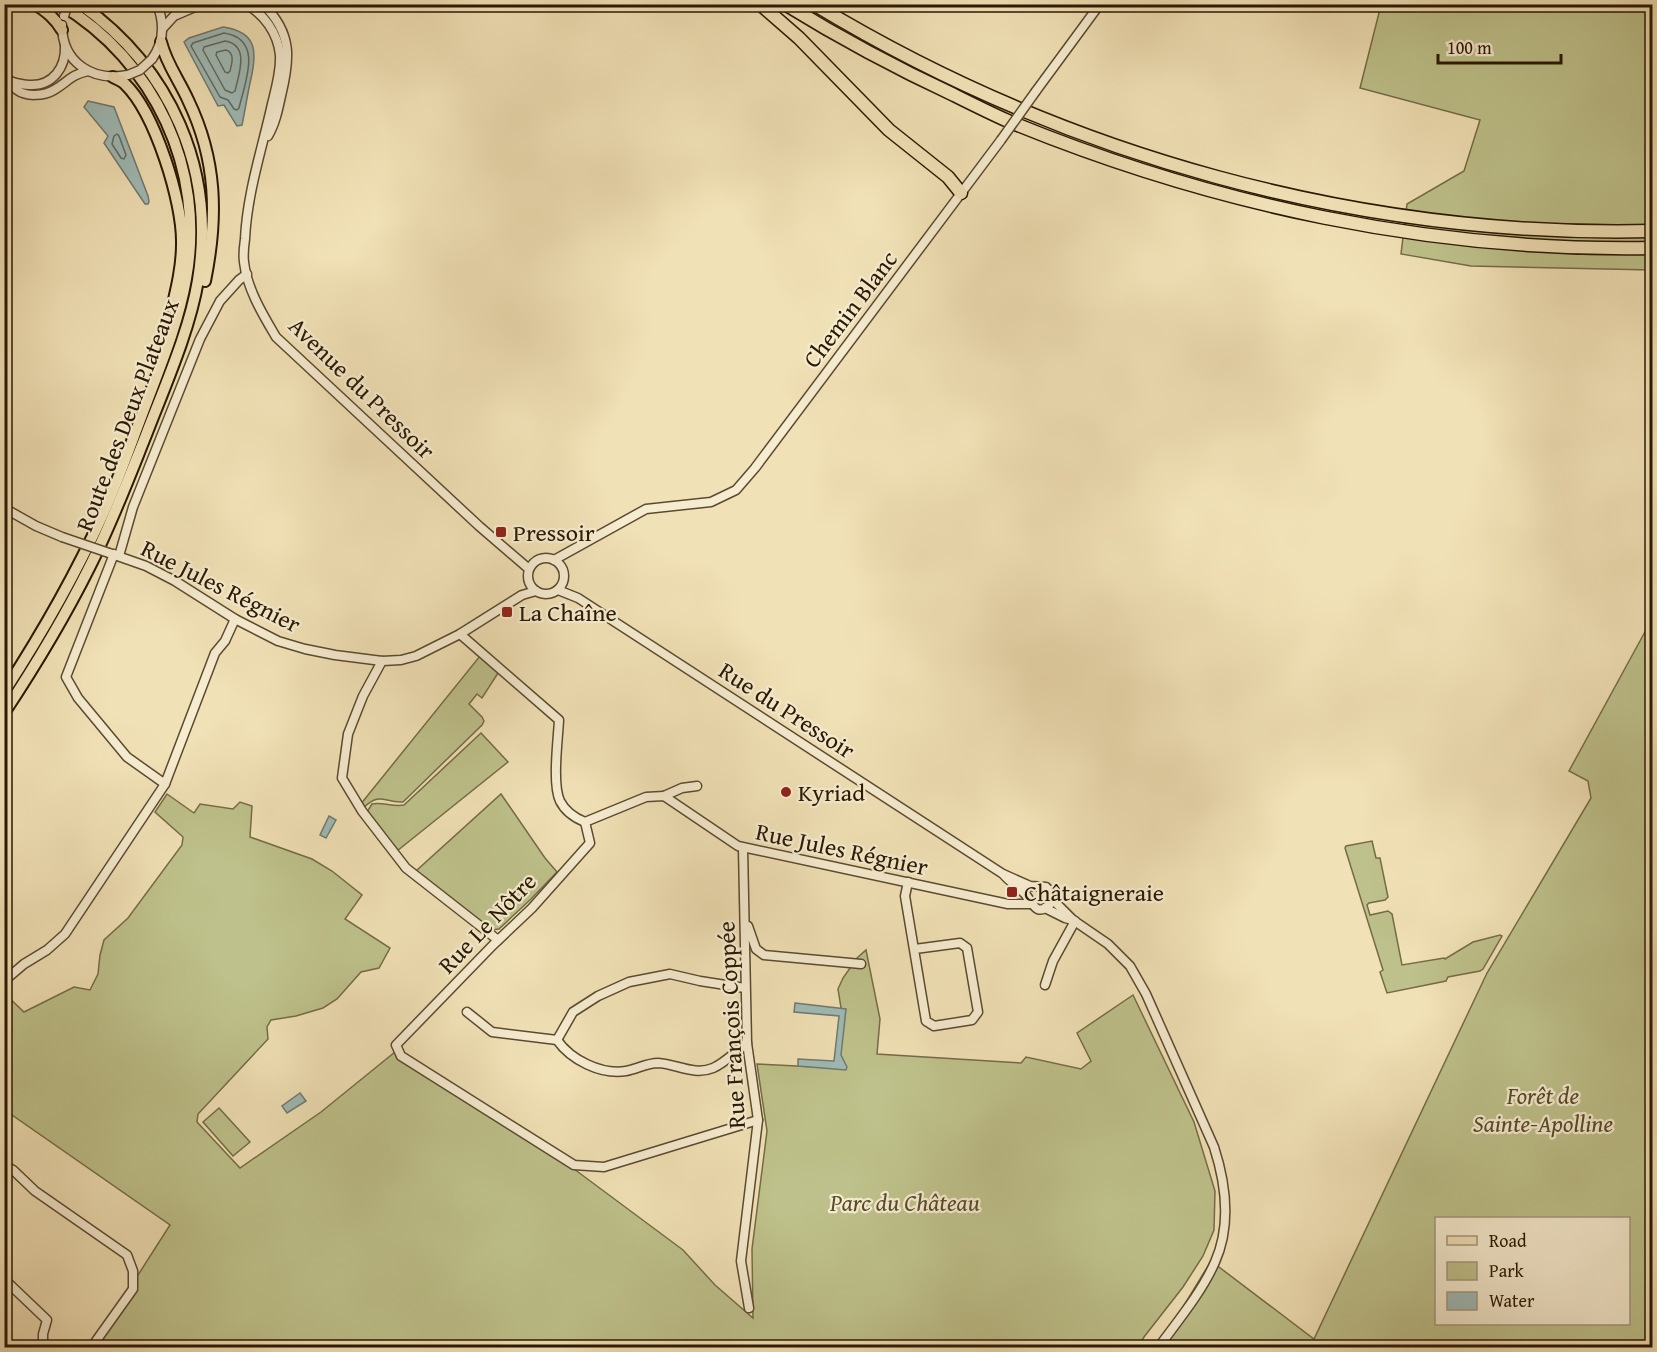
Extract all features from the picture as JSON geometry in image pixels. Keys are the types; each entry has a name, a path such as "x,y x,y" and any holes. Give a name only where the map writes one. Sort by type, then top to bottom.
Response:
{"highway":[{"path":"760,4 799,38 889,130 948,177 961,193"},
{"path":"785,4 894,67 1008,120 1104,157 1194,187 1324,218 1407,232 1553,247 1653,248"},
{"path":"814,4 898,53 1014,108 1108,143 1199,172 1340,206 1409,216 1545,230 1653,231"}],"main road":[{"path":"35,4 48,12 62,30"},
{"name":"Route des Deux Plateaux","path":"4,692 52,614 110,498 177,318 190,248 191,226 183,165 160,109 143,80 114,46 89,24 60,4"},
{"name":"Route des Deux Plateaux","path":"4,713 44,651 90,567 123,495 180,345 198,282 201,255 202,222 193,160 171,105 137,54 118,34 80,4"},
{"path":"161,42 164,53 189,100 199,127 207,154 214,207 205,280 190,330 180,345"},
{"path":"113,77 123,82 138,100 162,150 177,202 181,227 179,277 170,319 139,405 138,425"}],"street":[{"path":"7,78 29,85 39,84 46,82 58,72 66,57 62,30 68,4"},
{"path":"65,45 74,60 88,71 103,77 128,75 140,70 152,59 161,42 163,28 157,4"},
{"path":"163,28 174,16 202,4"},
{"name":"Avenue du Pressoir","path":"245,4 262,16 271,28 277,41 280,57 279,75 246,215 244,261 251,287 276,338 479,526 529,569"},
{"name":"Avenue du Pressoir","path":"263,4 279,25 286,41 288,60 274,126 263,144"},
{"name":"Chemin Blanc","path":"554,560 646,509 711,502 736,490 755,468 1001,140 1100,4"},
{"path":"7,78 19,91 42,95 56,90 76,74 88,71"},
{"path":"165,784 127,757 78,698 66,677 200,339 228,292 247,274"},
{"path":"228,292 251,287"},
{"name":"Rue Jules Régnier","path":"4,508 62,537 146,566 176,581 235,619 278,641 335,655 382,661 416,656 460,634 533,587"},
{"path":"562,567 548,558 536,561 529,569 528,579 533,587 547,594 558,590 564,578 562,567 570,551"},
{"name":"Avenue du Pressoir","path":"514,556 536,561"},
{"name":"Rue du Pressoir","path":"564,578 578,598"},
{"name":"Rue du Pressoir","path":"558,590 578,598 1003,874 1024,884 1036,886"},
{"path":"4,981 24,964 48,950 65,934 165,784 215,652 225,641 235,619"},
{"path":"460,634 559,720 556,784 560,800 576,819 585,822 646,797 664,796 682,788 697,786"},
{"path":"382,661 363,696 348,734 342,778 362,811 406,868 498,940"},
{"name":"Rue Jules Régnier","path":"664,796 743,848 1008,904 1030,901"},
{"name":"Rue Le Nôtre","path":"585,822 590,843 532,908 396,1045 401,1056 574,1165 604,1167 758,1120"},
{"name":"Rue François Coppée","path":"743,848 747,1043 758,1120 741,1261 749,1308"},
{"name":"Rue du Pressoir","path":"1003,874 1030,901"},
{"path":"908,882 905,896 926,1021 934,1026 972,1020 978,1012 967,948 960,943 915,949"},
{"path":"1045,908 1051,903 1051,892 1046,887 1036,886 1030,891 1030,901 1038,908 1045,908 1074,921"},
{"path":"1052,899 1074,921 1108,944 1130,966 1146,993 1214,1147 1224,1183 1224,1227 1215,1262 1192,1302 1158,1347"},
{"path":"745,918 756,949 764,955 861,964"},
{"path":"1045,985 1053,961 1074,921"},
{"path":"557,1040 573,1012 597,996 629,982 670,974 745,988"},
{"path":"467,1012 492,1032 557,1040 564,1050 585,1063 612,1071 626,1071 658,1063 701,1071 714,1067 747,1043"},
{"path":"4,1165 13,1170 35,1191 127,1255 132,1266 133,1289 91,1347"},
{"path":"4,1279 47,1320 43,1334 43,1347"}],"green space":[{"path":"1445,4 1450,6 1451,4 1652,5 1652,270 1471,266 1401,254 1407,204 1464,171 1480,120 1360,88 1381,5"},
{"name":"Forêt de Sainte-Apolline","path":"1652,619 1652,1347 1158,1348 1211,1261 1314,1339 1487,973 1591,798 1588,781 1569,771"},
{"path":"480,656 498,673 482,698 477,694 469,704 482,717 484,721 482,725 403,802 378,799 363,808 360,805"},
{"path":"481,733 508,762 397,851 367,812 372,804 404,805"},
{"name":"Parc du Château","path":"167,794 194,813 200,804 233,809 240,802 252,806 250,837 312,859 332,871 362,895 345,919 390,948 379,968 361,972 337,999 323,1008 271,1020 267,1027 268,1039 198,1114 197,1122 240,1168 321,1112 395,1052 397,1059 566,1163 683,1250 715,1285 753,1318 752,1249 767,1131 757,1064 836,1068 842,1014 838,989 857,958 866,950 880,1019 877,1054 1021,1063 1026,1057 1081,1069 1091,1061 1077,1033 1133,995 1194,1122 1215,1191 1214,1230 1203,1256 1138,1347 92,1347 170,1225 9,1113 5,1118 5,1037 12,1031 5,1022 4,993 24,1012 74,987 90,990 98,974 104,940 128,918 182,845 183,837 155,812"},
{"path":"501,794 557,872 499,929 492,930 416,871"},
{"path":"1372,841 1376,858 1380,858 1388,897 1367,905 1370,915 1388,911 1392,914 1402,965 1445,959 1473,942 1502,936 1483,969 1448,977 1446,981 1387,993 1380,972 1383,970 1345,848"},
{"path":"219,1108 250,1142 233,1156 203,1122"}],"water":[{"path":"223,27 243,34 253,46 254,63 242,125 237,126 224,105 218,106 184,42 189,38"},
{"path":"88,101 114,107 148,196 148,204 145,204 104,143 108,136 84,107"},
{"path":"329,816 336,820 326,838 320,835"},
{"path":"795,1003 846,1009 841,1055 847,1067 846,1070 798,1066 798,1059 834,1061 839,1016 794,1012"},
{"path":"300,1093 306,1101 287,1113 282,1106"}],"place":[{"name":"Pressoir","path":"501,532"},
{"name":"La Chaîne","path":"507,612"},
{"name":"Kyriad","path":"786,792"},
{"name":"Châtaigneraie","path":"1012,892"}]}
